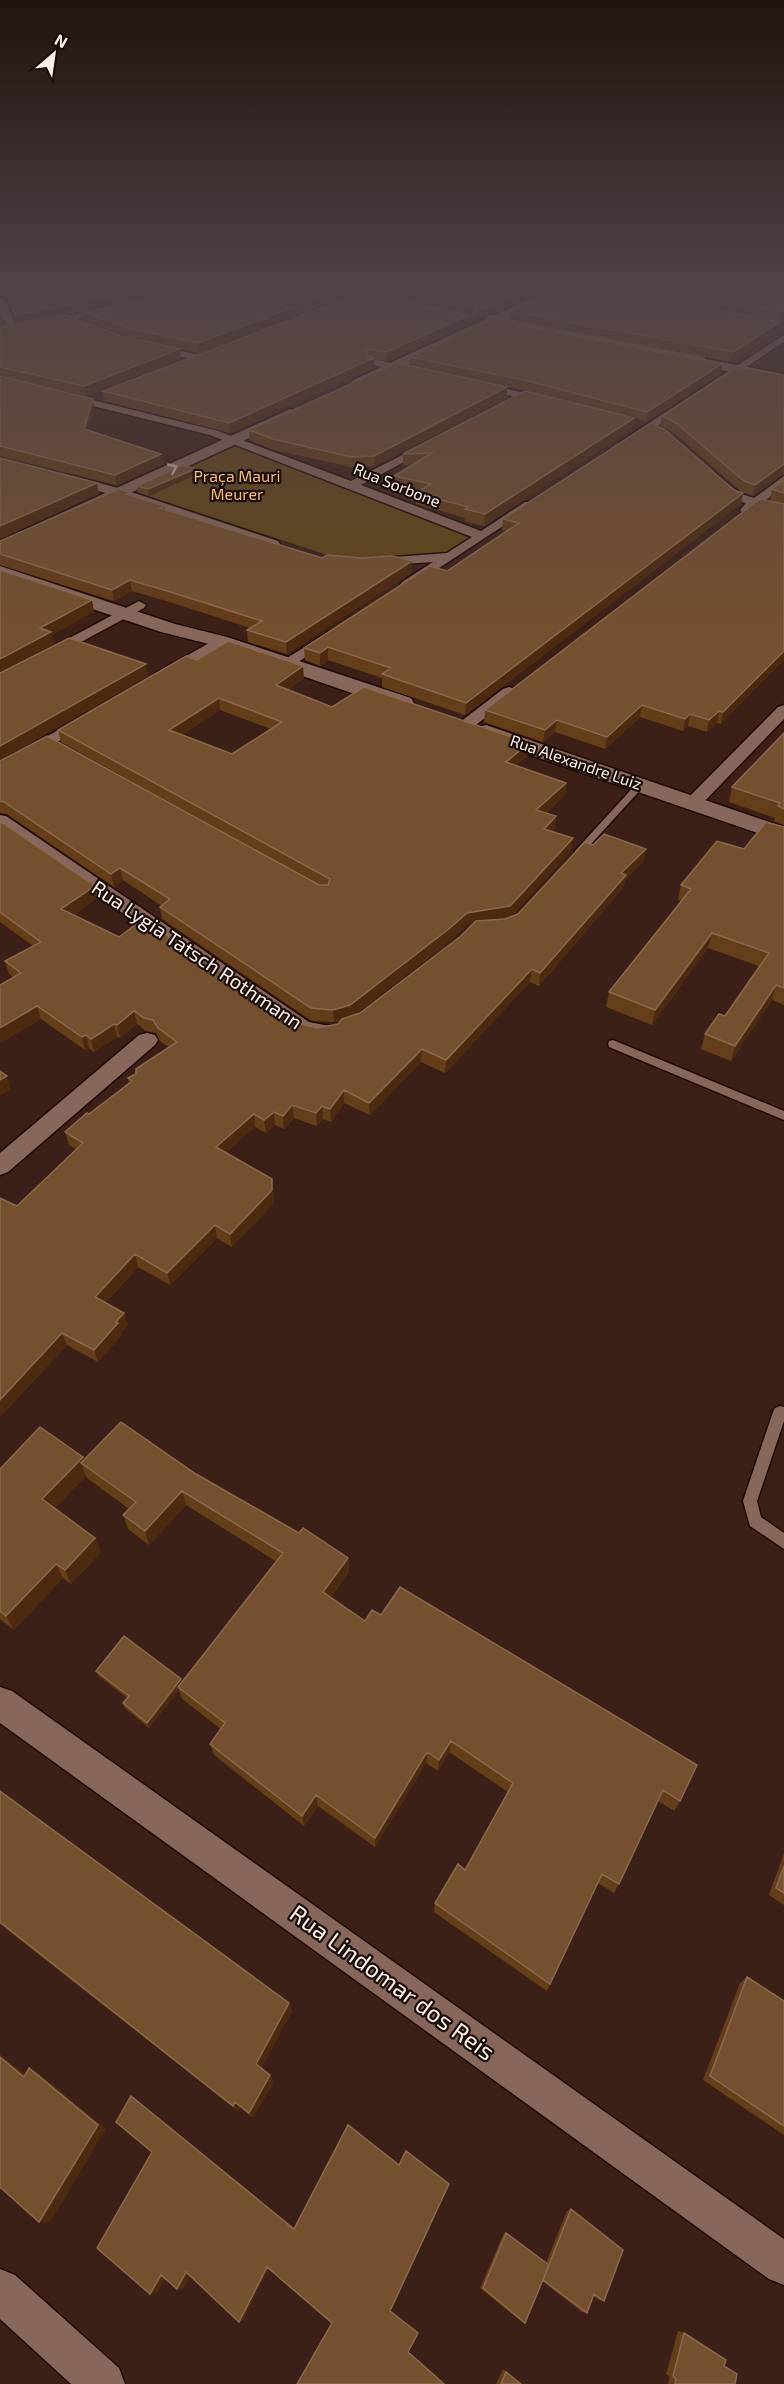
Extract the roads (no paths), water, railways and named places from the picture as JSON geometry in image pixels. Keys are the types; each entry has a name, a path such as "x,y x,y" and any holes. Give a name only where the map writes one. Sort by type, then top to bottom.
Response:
{"main road":[{"path":"256,414 288,400"},
{"path":"0,548 121,493 234,432 308,405"},
{"path":"0,531 214,433 234,432"},
{"path":"0,559 132,609 168,628 220,641 422,710"},
{"path":"0,572 132,609"},
{"name":"Rua Alexandre Luiz","path":"444,717 784,835"}],"street":[{"path":"74,399 214,433"},
{"path":"85,402 92,399"},
{"path":"503,406 515,399"},
{"path":"539,399 564,406"},
{"path":"619,447 691,399"},
{"path":"632,423 664,433"},
{"name":"Rua Sorbone","path":"234,432 353,485 482,536"},
{"path":"353,485 443,437"},
{"path":"709,472 737,497 784,510"},
{"path":"54,475 121,493 284,547"},
{"path":"736,517 784,480"},
{"path":"392,594 540,498"},
{"path":"362,563 450,557"},
{"path":"0,681 132,609"},
{"path":"287,663 345,626"},
{"path":"149,682 220,641"},
{"path":"466,725 522,682"},
{"path":"693,803 784,710"},
{"path":"0,770 53,744 99,712"},
{"name":"Rua Lygia Tatsch Rothmann","path":"0,820 303,1028 317,1032 330,1030"},
{"path":"0,1166 147,1040"},
{"name":"Rua Lindomar dos Reis","path":"0,1703 784,2264"},
{"path":"0,2290 103,2384"}],"lane":[{"path":"569,862 641,784"},
{"path":"613,1044 784,1116"},
{"path":"780,1412 750,1502 755,1521 784,1542"}],"park label":[{"name":"Praça Mauri Meurer","path":"237,485"}]}
